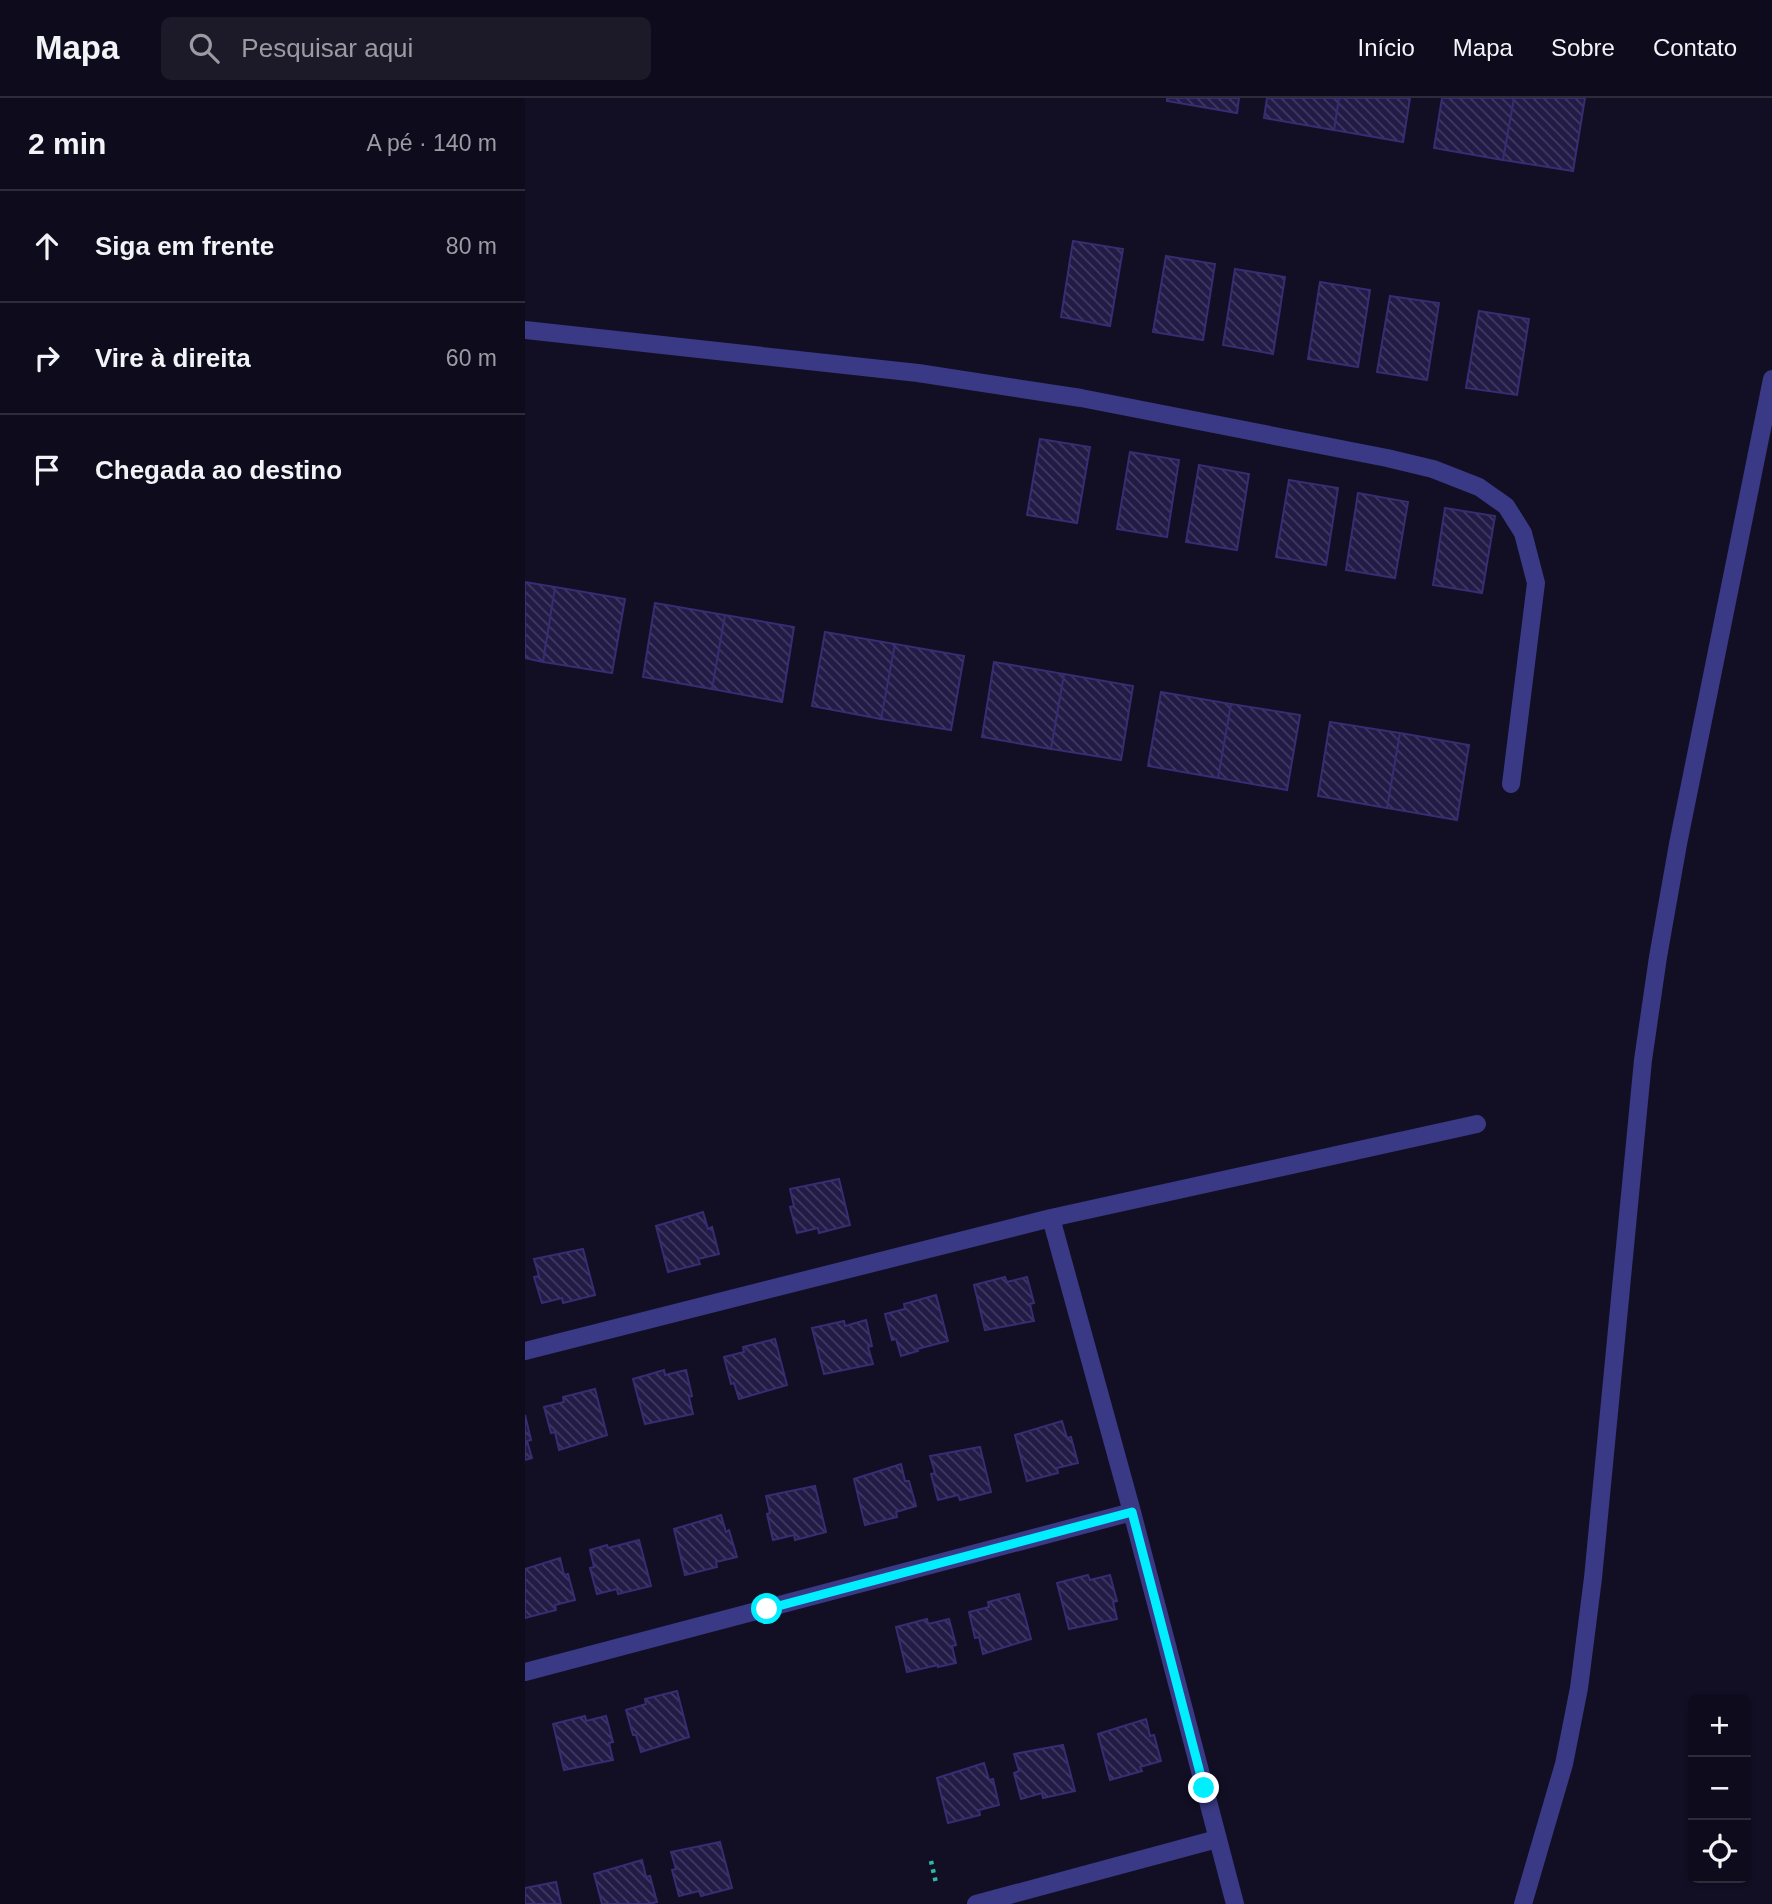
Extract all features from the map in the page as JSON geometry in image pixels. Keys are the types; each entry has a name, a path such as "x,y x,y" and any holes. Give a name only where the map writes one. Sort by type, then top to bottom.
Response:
{"street":[{"path":"525,330 918,373 1081,398 1387,458 1433,469 1479,487 1506,506 1523,533 1536,583 1511,784"},
{"path":"1523,1904 1564,1764 1579,1688 1593,1578 1643,1060 1658,957 1678,844 1772,379"},
{"path":"525,1351 1051,1218 1477,1125"},
{"path":"1051,1218 1235,1904"},
{"path":"525,1672 1132,1512"},
{"path":"976,1904 1217,1839"}],"path":[{"path":"931,1861 936,1883"}],"building":[{"path":"1167,98 1239,98 1237,113 1167,101"},
{"path":"1267,98 1339,98 1334,130 1264,118"},
{"path":"1339,98 1410,98 1403,142 1334,130"},
{"path":"1442,98 1514,98 1503,160 1434,148"},
{"path":"1514,98 1585,98 1573,171 1503,160"},
{"path":"1073,241 1123,249 1110,326 1061,317"},
{"path":"1166,256 1215,264 1203,340 1153,332"},
{"path":"1235,269 1285,277 1273,354 1223,345"},
{"path":"1320,282 1370,290 1358,367 1308,359"},
{"path":"1390,296 1439,303 1427,380 1377,372"},
{"path":"1479,311 1529,319 1517,395 1466,388"},
{"path":"1040,439 1090,447 1077,523 1027,515"},
{"path":"1130,452 1179,460 1167,537 1117,529"},
{"path":"1199,465 1249,474 1237,550 1186,542"},
{"path":"1289,480 1338,488 1326,565 1276,557"},
{"path":"1358,493 1408,502 1395,578 1346,570"},
{"path":"1445,508 1495,516 1482,593 1433,585"},
{"path":"525,582 555,587 543,662 525,658"},
{"path":"555,587 625,599 612,673 543,662"},
{"path":"655,603 725,615 712,689 643,677"},
{"path":"725,615 794,627 782,702 712,689"},
{"path":"825,632 895,644 881,719 812,706"},
{"path":"895,644 964,656 951,730 881,719"},
{"path":"994,662 1064,674 1051,749 982,737"},
{"path":"1064,674 1133,686 1121,760 1051,749"},
{"path":"1161,692 1231,704 1218,778 1148,766"},
{"path":"1231,704 1300,715 1287,790 1218,778"},
{"path":"1330,722 1400,733 1387,808 1318,796"},
{"path":"1400,733 1469,745 1457,820 1387,808"},
{"path":"839,1179 850,1225 819,1233 818,1228 797,1233 790,1207 794,1206 790,1189"},
{"path":"703,1212 708,1229 712,1227 719,1254 698,1259 700,1264 668,1272 656,1226"},
{"path":"583,1249 595,1295 563,1303 562,1298 542,1303 534,1277 539,1276 534,1259"},
{"path":"1005,1277 1007,1282 1027,1277 1034,1303 1030,1304 1034,1321 985,1330 974,1285"},
{"path":"936,1295 948,1341 901,1356 896,1339 892,1340 885,1314 905,1309 904,1304"},
{"path":"866,1320 872,1346 868,1347 873,1364 824,1374 812,1328 844,1321 845,1326"},
{"path":"775,1339 787,1385 739,1399 734,1383 731,1384 724,1357 744,1352 743,1347"},
{"path":"664,1370 665,1375 686,1370 693,1414 645,1424 633,1379"},
{"path":"595,1389 607,1435 559,1450 555,1432 551,1433 544,1407 564,1402 563,1397"},
{"path":"525,1415 531,1440 527,1441 532,1458 525,1460"},
{"path":"1062,1421 1067,1438 1071,1437 1078,1463 1057,1468 1058,1473 1027,1481 1015,1435"},
{"path":"980,1447 991,1492 960,1500 958,1495 938,1500 931,1474 935,1473 930,1456"},
{"path":"901,1464 916,1506 896,1512 897,1517 865,1525 854,1479"},
{"path":"815,1486 826,1532 795,1540 794,1535 773,1540 766,1496"},
{"path":"721,1515 726,1532 729,1530 737,1557 716,1562 717,1567 685,1575 674,1529"},
{"path":"639,1540 651,1586 618,1594 617,1589 597,1594 590,1568 594,1567 590,1550"},
{"path":"560,1558 564,1575 568,1574 575,1600 555,1605 556,1610 525,1618 525,1569"},
{"path":"1088,1575 1090,1580 1110,1575 1117,1601 1113,1602 1117,1619 1069,1629 1057,1583"},
{"path":"1019,1594 1031,1639 983,1654 979,1637 975,1638 969,1612 989,1607 988,1602"},
{"path":"927,1619 928,1624 949,1619 956,1645 952,1646 956,1663 907,1672 896,1627"},
{"path":"677,1691 689,1737 641,1752 626,1710 646,1704 645,1699"},
{"path":"585,1716 586,1721 606,1716 613,1742 609,1743 613,1760 564,1770 553,1724"},
{"path":"1146,1719 1150,1736 1154,1735 1161,1761 1140,1767 1142,1771 1110,1780 1098,1734"},
{"path":"1063,1745 1075,1791 1043,1798 1042,1793 1021,1799 1014,1773 1019,1771 1014,1754"},
{"path":"984,1763 989,1780 993,1779 999,1805 979,1810 980,1815 948,1823 937,1778"},
{"path":"720,1842 732,1888 701,1896 699,1891 679,1896 672,1870 676,1869 671,1852"},
{"path":"642,1860 646,1877 650,1876 657,1902 602,1904 594,1874"},
{"path":"556,1882 561,1904 525,1904 525,1888"}],"route":[{"path":"767,1609 1132,1512 1204,1788"}]}
